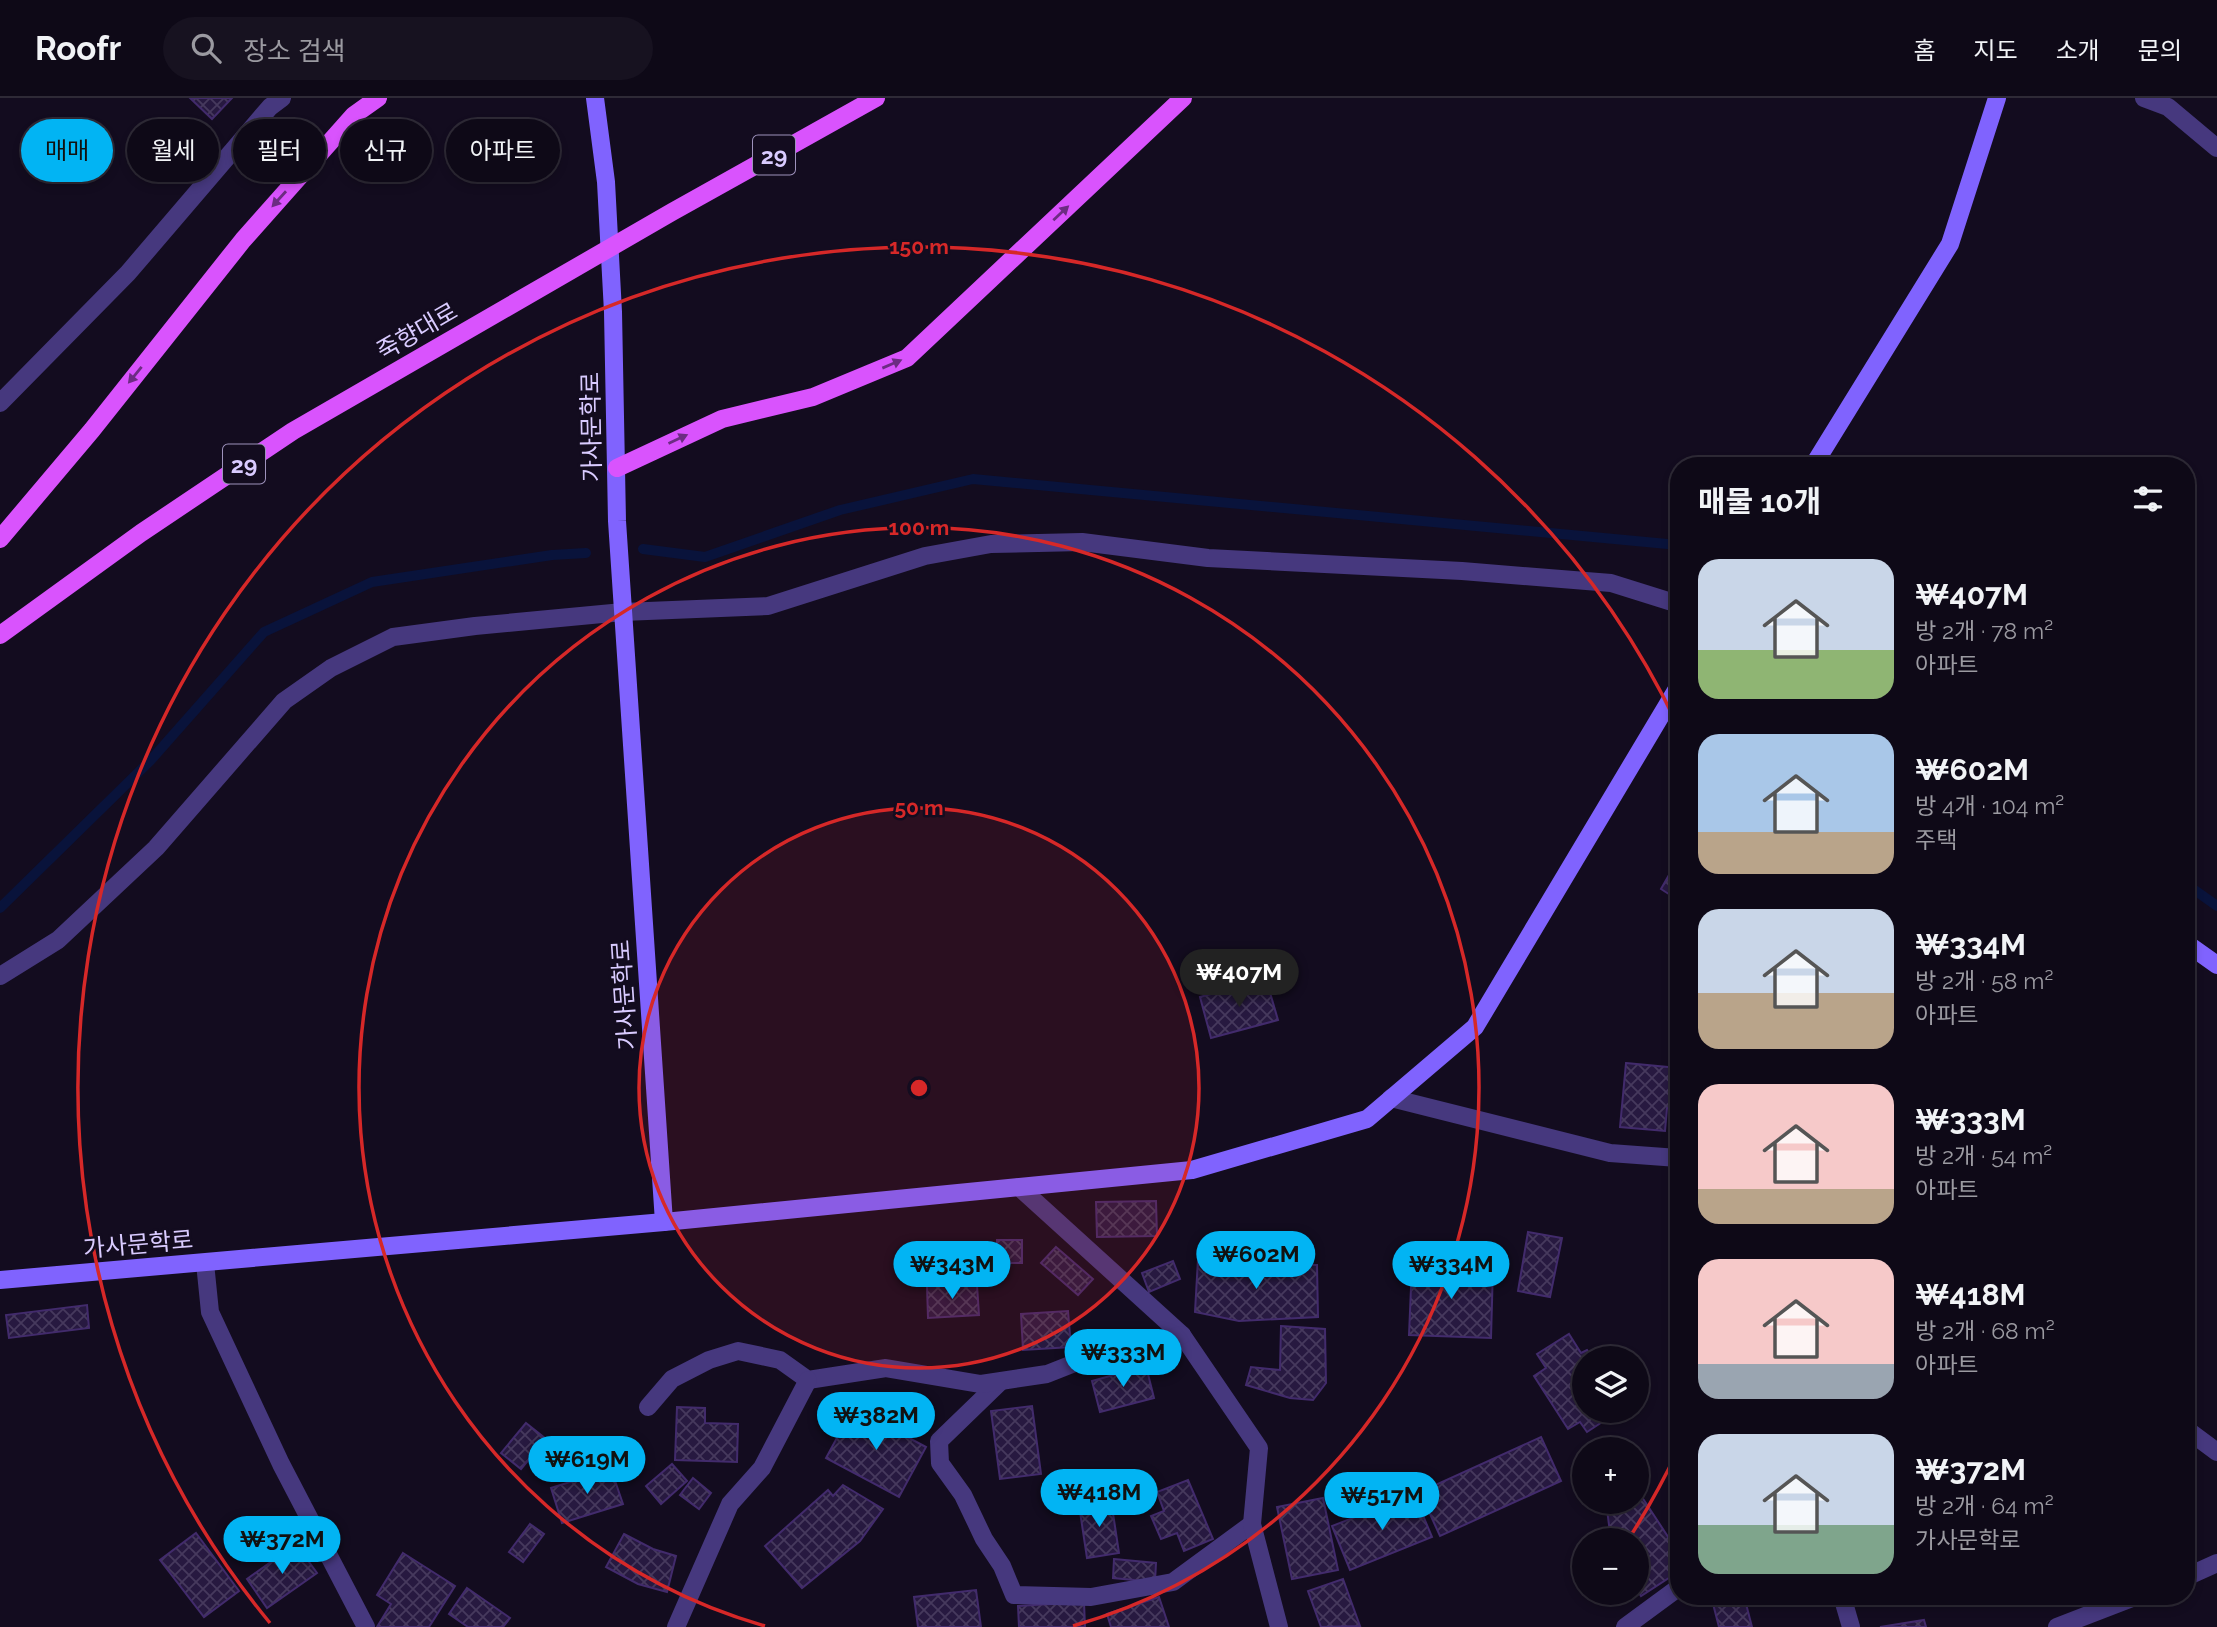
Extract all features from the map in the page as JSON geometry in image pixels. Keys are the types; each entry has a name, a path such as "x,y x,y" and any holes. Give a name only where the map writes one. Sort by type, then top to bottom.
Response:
{"main road":[{"path":"0,539 92,430 243,240 354,115 378,98"},
{"name":"가사문학로","path":"0,1280 664,1222 623,612 606,182 595,98"},
{"name":"죽향대로","path":"0,635 141,533 293,431 672,212 876,98"},
{"path":"617,468 722,419 813,397 907,358 1182,98"},
{"path":"1819,457 1950,244 1997,98"},
{"path":"664,1222 1192,1170 1367,1119 1475,1027 1670,700"},
{"path":"2195,949 2217,965"}],"street":[{"path":"0,403 128,273 270,107 282,98"},
{"path":"2144,98 2168,107 2217,148"},
{"path":"0,976 58,940 156,848 284,701 331,668 393,637 623,612 768,606 925,556 991,544 1082,542 1208,558 1611,583 1670,601"},
{"path":"1391,1098 1610,1153 1670,1157"},
{"path":"1019,1187 1182,1335 1259,1448 1252,1524 1279,1627"},
{"path":"205,1263 210,1312 281,1464 366,1627"},
{"path":"648,1407 672,1379 709,1360 738,1351 780,1360 808,1380 886,1368 981,1384 1047,1374 1090,1357 1182,1335"},
{"path":"676,1627 730,1504 762,1468 808,1380"},
{"path":"1000,1381 939,1441 940,1463 963,1495 984,1539 1002,1566 1014,1594 1091,1597 1173,1582 1252,1524"},
{"path":"2195,1436 2217,1452"},
{"path":"2195,1573 2217,1563"},
{"path":"1625,1627 1670,1594"},
{"path":"1845,1605 1851,1627"},
{"path":"2057,1627 2114,1605"}],"building":[{"path":"190,98 232,98 212,119"},
{"path":"1670,873 1670,895 1661,889"},
{"path":"1266,979 1278,1020 1211,1038 1200,997"},
{"path":"1626,1063 1670,1067 1670,1108 1667,1108 1665,1131 1620,1127"},
{"path":"1156,1201 1157,1236 1097,1237 1096,1202"},
{"path":"1528,1232 1562,1238 1550,1297 1518,1291"},
{"path":"997,1240 1022,1240 1022,1263 997,1263"},
{"path":"1056,1247 1093,1279 1078,1295 1041,1263"},
{"path":"1198,1259 1253,1264 1317,1265 1318,1317 1239,1321 1195,1312"},
{"path":"1173,1261 1180,1279 1149,1292 1142,1273"},
{"path":"1412,1264 1493,1267 1491,1338 1409,1335"},
{"path":"977,1285 979,1315 928,1318 927,1286"},
{"path":"87,1305 89,1328 9,1338 6,1315"},
{"path":"1068,1311 1071,1347 1023,1350 1021,1314"},
{"path":"1281,1326 1325,1329 1326,1383 1313,1400 1290,1398 1246,1385 1251,1367 1280,1370"},
{"path":"1569,1334 1577,1346 1572,1346 1572,1423 1578,1423 1568,1429 1534,1376 1546,1368 1537,1354"},
{"path":"1146,1366 1154,1398 1100,1412 1092,1381"},
{"path":"1032,1406 1041,1474 1000,1479 991,1411"},
{"path":"677,1407 705,1408 705,1423 738,1424 737,1462 675,1460"},
{"path":"853,1408 926,1447 899,1497 826,1458"},
{"path":"526,1423 546,1439 521,1469 501,1453"},
{"path":"1581,1423 1601,1423 1587,1432"},
{"path":"1541,1437 1561,1481 1440,1536 1420,1492"},
{"path":"672,1464 687,1481 661,1504 646,1486"},
{"path":"611,1469 623,1504 562,1523 551,1488"},
{"path":"693,1478 711,1493 699,1509 680,1495"},
{"path":"1188,1480 1213,1539 1184,1551 1177,1533 1161,1539 1151,1516 1164,1511 1157,1492"},
{"path":"843,1485 883,1509 860,1541 802,1588 765,1546 828,1490 833,1496"},
{"path":"1414,1494 1432,1537 1350,1570 1332,1526"},
{"path":"1323,1498 1338,1570 1292,1579 1277,1507"},
{"path":"1111,1500 1119,1553 1087,1558 1079,1505"},
{"path":"1649,1508 1670,1540 1670,1577 1649,1591 1649,1528 1609,1528 1608,1514 1649,1514"},
{"path":"530,1524 544,1534 523,1562 509,1552"},
{"path":"196,1533 239,1591 204,1617 160,1560"},
{"path":"624,1534 653,1549 676,1556 667,1592 638,1584 606,1567"},
{"path":"296,1544 317,1573 267,1608 247,1579"},
{"path":"403,1553 455,1586 429,1627 377,1627 391,1604 377,1595"},
{"path":"1114,1559 1156,1563 1155,1582 1113,1578"},
{"path":"1343,1579 1360,1626 1321,1627 1308,1591"},
{"path":"467,1588 510,1618 503,1627 468,1627 449,1614"},
{"path":"976,1590 981,1627 918,1627 914,1597"},
{"path":"1159,1597 1169,1627 1111,1627 1107,1614"},
{"path":"1084,1602 1085,1627 1019,1627 1018,1606"},
{"path":"1713,1605 1746,1605 1752,1627 1719,1627"},
{"path":"1924,1620 1926,1627 1880,1627"}],"waterway":[{"path":"643,549 705,557 840,510 973,479 1670,544"},
{"path":"0,908 150,761 264,632 372,582 552,555 586,553"},
{"path":"2195,890 2217,906"}]}
